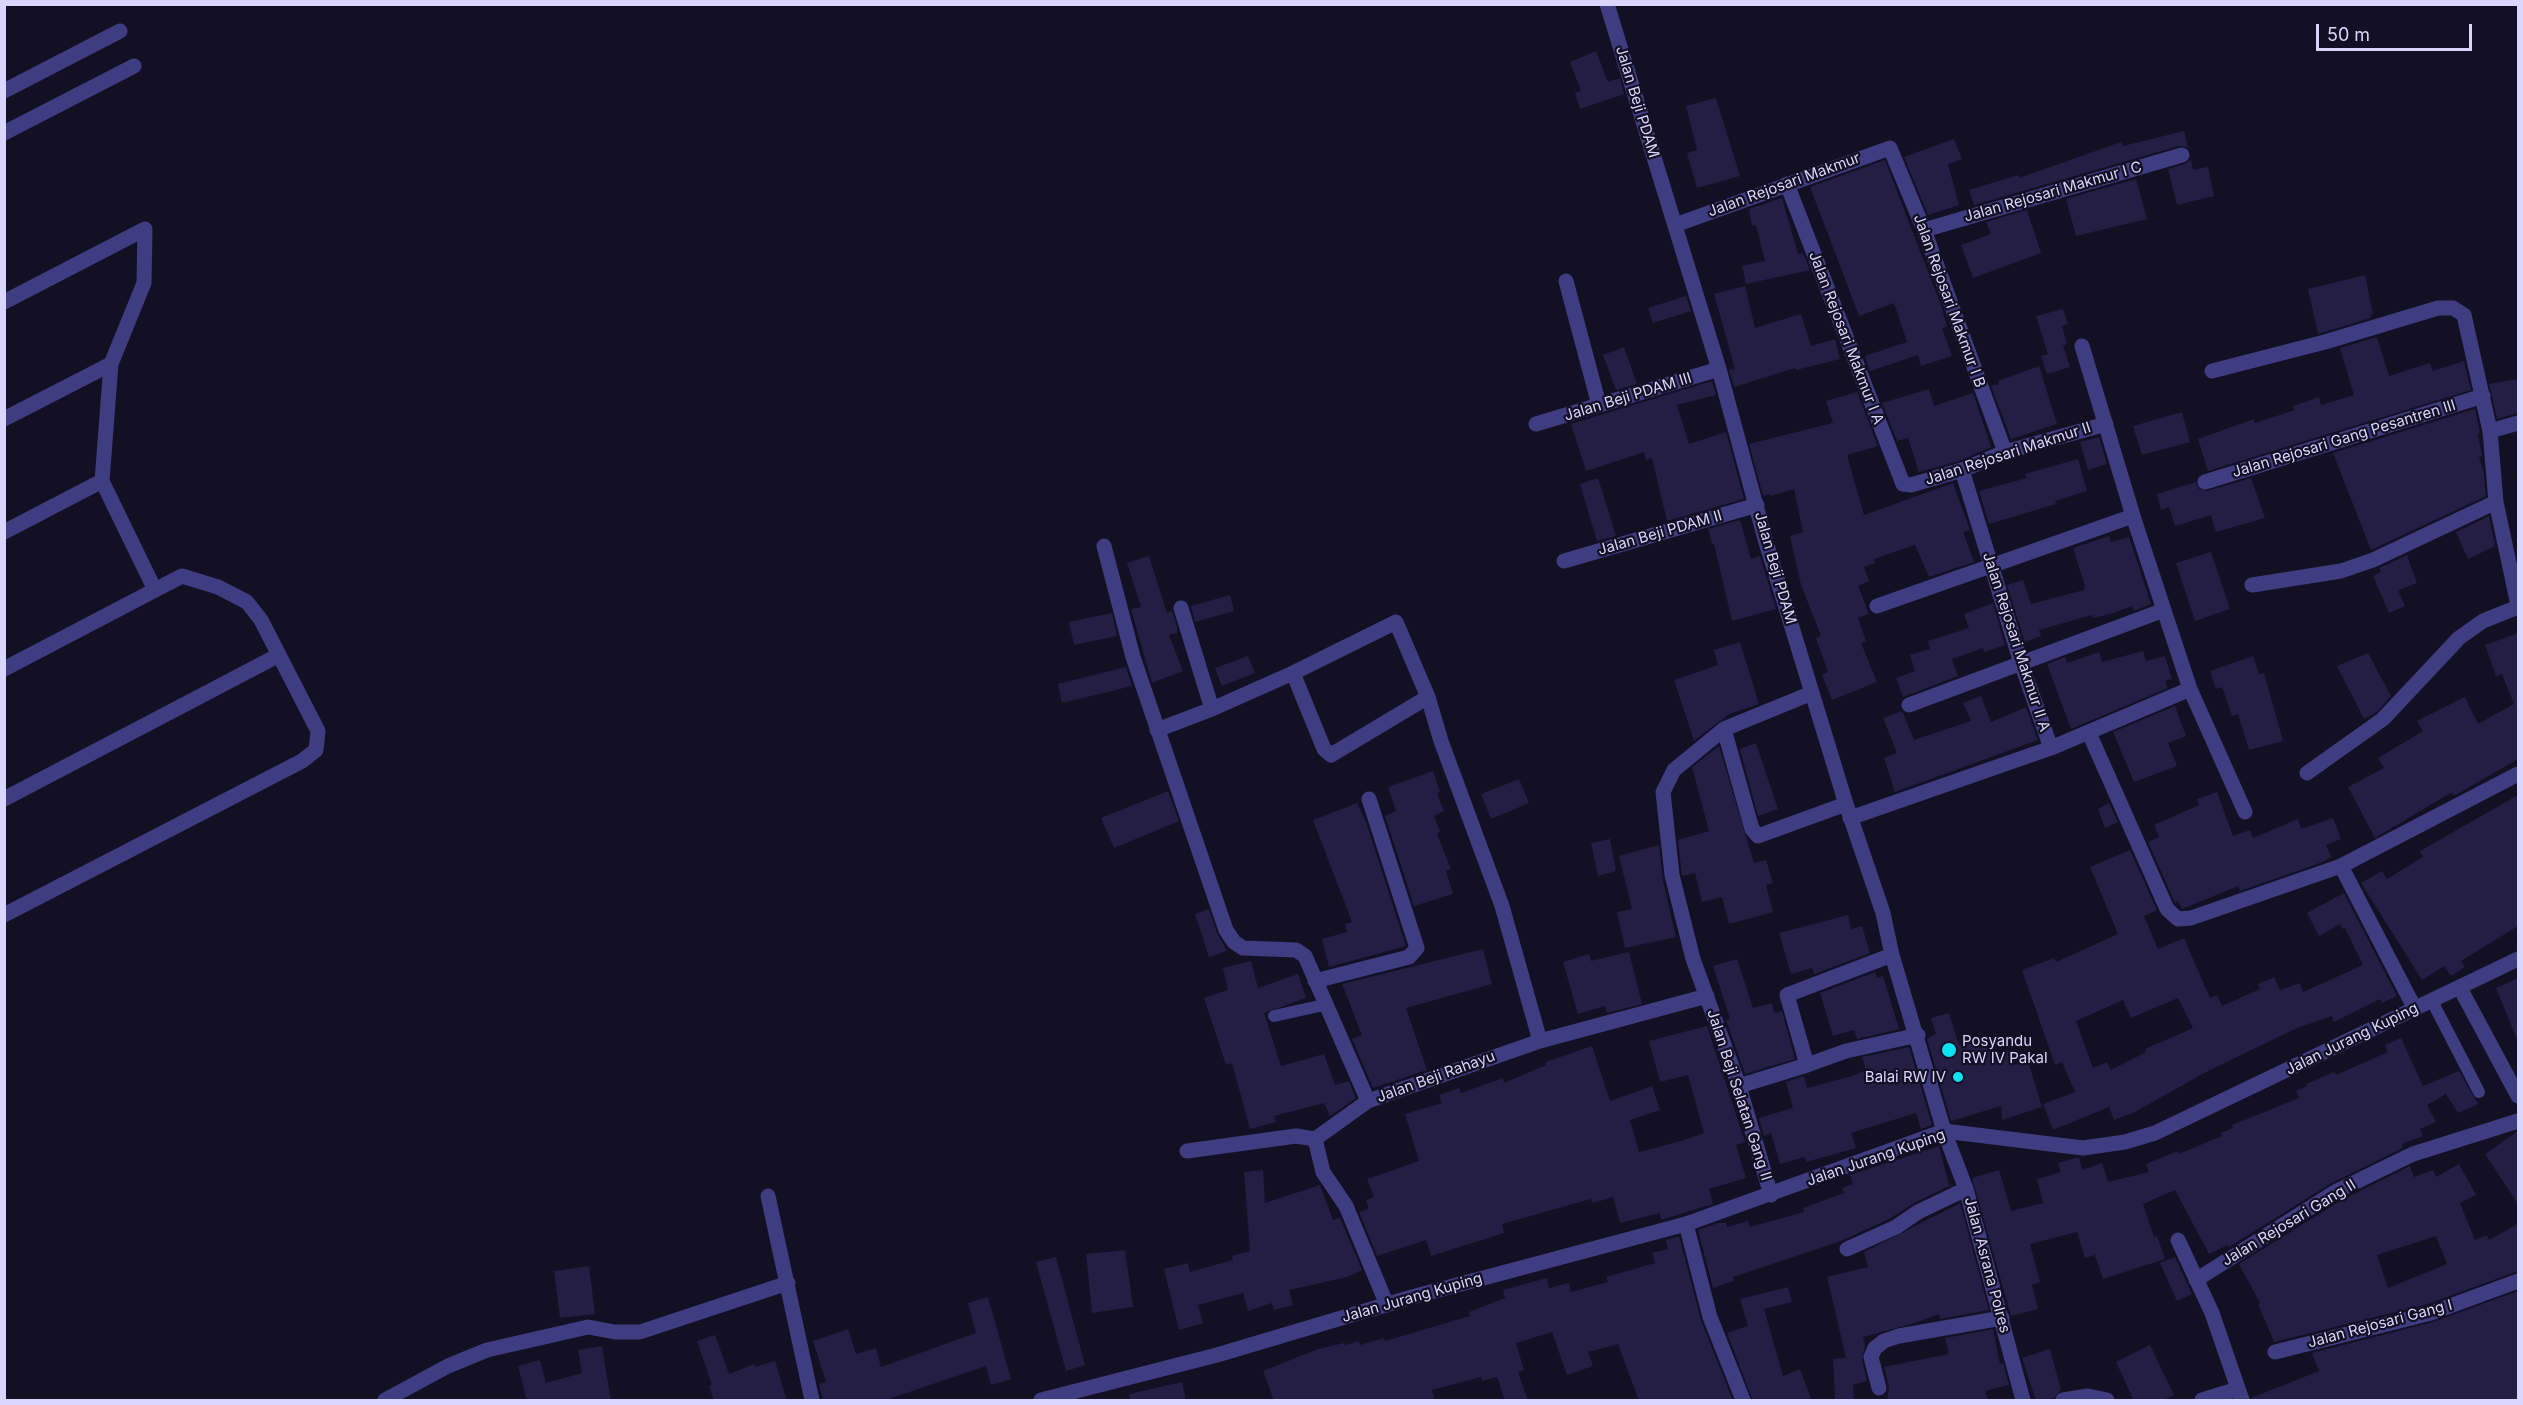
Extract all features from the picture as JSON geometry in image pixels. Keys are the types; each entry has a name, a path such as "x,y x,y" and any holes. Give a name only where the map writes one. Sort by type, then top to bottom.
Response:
{"street":[{"name":"Jalan Beji PDAM","path":"1607,4 1719,369 1765,539 1848,811 1883,913 1892,956 1918,1035 1944,1131"},
{"path":"4,92 120,31"},
{"path":"4,133 134,66"},
{"name":"Jalan Rejosari Makmur","path":"1674,225 1886,148 1893,150"},
{"name":"Jalan Rejosari Makmur I B","path":"1893,150 2005,452"},
{"name":"Jalan Rejosari Makmur I C","path":"1924,230 2182,154"},
{"name":"Jalan Rejosari Makmur I A","path":"1787,184 1901,482 1911,485"},
{"path":"4,302 145,229 144,283 111,364 102,481 155,590"},
{"path":"1566,281 1599,405"},
{"path":"2212,371 2325,342 2438,308 2452,308 2464,315 2468,322 2490,431 2496,502 2518,606 2483,621 2459,638 2383,719 2307,773"},
{"path":"2082,346 2133,516 2190,689 2245,812"},
{"path":"4,419 111,364"},
{"name":"Jalan Beji PDAM III","path":"1536,424 1719,369"},
{"name":"Jalan Rejosari Gang Pesantren III","path":"2205,482 2483,396"},
{"path":"2490,431 2518,423"},
{"name":"Jalan Rejosari Makmur II","path":"1911,485 1962,470 2005,452 2106,424"},
{"name":"Jalan Rejosari Makmur II A","path":"1724,729 1752,829 1758,836 1848,811 2051,748 2021,663 1962,470"},
{"path":"4,532 102,481"},
{"path":"2252,585 2352,567 2373,560 2496,502"},
{"name":"Jalan Beji PDAM II","path":"1564,561 1757,505"},
{"path":"1877,606 2133,516"},
{"path":"1104,546 1133,657 1227,930 1234,942 1243,948 1302,952 1368,1101"},
{"path":"4,669 182,576 218,587 247,602 261,620 318,731 316,750 302,761 4,915"},
{"path":"1181,608 1212,709"},
{"path":"1909,705 2164,610"},
{"path":"1157,730 1212,709 1293,673 1395,622 1428,697 1441,741 1502,906 1540,1041"},
{"path":"4,799 279,655"},
{"path":"1293,673 1324,749 1331,755 1428,697"},
{"path":"2051,748 2190,689"},
{"name":"Jalan Beji Selatan Gang II","path":"1771,1195 1739,1086 1693,959 1672,875 1663,792 1674,770 1724,729 1812,693"},
{"path":"2089,733 2167,909 2178,919 2191,918 2341,866 2518,774"},
{"path":"1315,981 1409,957 1417,948 1369,799"},
{"path":"2341,866 2415,1009"},
{"path":"1807,1065 1787,996 1892,956"},
{"name":"Jalan Jurang Kuping","path":"1041,1401 1217,1355 1387,1305 1686,1224 1944,1131 2083,1148 2125,1142 2155,1133 2518,960"},
{"path":"2460,988 2518,1096"},
{"name":"Jalan Beji Rahayu","path":"1315,1139 1368,1101 1540,1041 1707,996"},
{"path":"1739,1086 1846,1051 1918,1035"},
{"name":"Jalan Rejosari Gang II","path":"2196,1280 2335,1192 2413,1154 2518,1121"},
{"name":"Jalan Asrana Polres","path":"1944,1131 1966,1189 2023,1401"},
{"path":"1187,1151 1296,1136 1315,1139 1323,1172 1346,1206 1387,1305"},
{"path":"1847,1249 1896,1227 1917,1212 1966,1189"},
{"path":"768,1196 812,1401"},
{"path":"1686,1224 1710,1317 1743,1401"},
{"path":"2178,1240 2212,1313 2240,1395 2202,1401"},
{"name":"Jalan Rejosari Gang I","path":"2275,1352 2431,1313 2518,1281"},
{"path":"385,1401 448,1366 488,1350 588,1327 615,1332 640,1332 788,1283"},
{"path":"1879,1388 1872,1357 1875,1348 1884,1341 1899,1336 2002,1318"},
{"path":"2063,1401 2088,1396 2107,1401"}],"lane":[{"path":"2432,1001 2479,1092"},
{"path":"1274,1016 1324,1005"}],"building":[{"path":"1596,51 1608,82 1620,78 1624,94 1580,109 1575,93 1581,91 1570,62"},
{"path":"1716,98 1740,176 1697,188 1687,153 1697,150 1686,106"},
{"path":"2184,131 2188,147 2179,146 1974,205 1969,190 2018,175 2019,178 2121,142 2123,146"},
{"path":"1954,139 1962,159 1948,164 1959,205 1928,215 1904,157"},
{"path":"2191,159 2193,170 2208,167 2214,196 2177,205 2168,169 2185,164"},
{"path":"1885,160 1942,308 1947,327 1942,328 1952,356 1921,366 1918,355 1870,371 1865,356 1907,342 1894,303 1859,316 1810,187"},
{"path":"2136,179 2147,219 2076,236 2066,199"},
{"path":"1782,198 1798,254 1803,253 1810,270 1746,284 1742,266 1765,261 1756,225 1752,226 1749,209"},
{"path":"2027,210 2041,253 1973,278 1961,245 1991,234 1986,222"},
{"path":"2365,275 2373,314 2370,315 2371,318 2318,334 2308,289"},
{"path":"1745,286 1755,328 1801,314 1811,346 1835,339 1840,359 1796,370 1795,368 1734,387 1729,370 1735,369 1714,294"},
{"path":"1686,296 1691,311 1653,323 1648,308"},
{"path":"2063,309 2068,324 2062,326 2067,344 2063,345 2070,367 2047,374 2041,356 2048,354 2036,316"},
{"path":"2377,337 2389,376 2430,363 2433,371 2464,361 2471,390 2208,471 2198,439 2254,419 2255,423 2295,410 2293,406 2319,397 2321,405 2354,395 2340,348"},
{"path":"1624,347 1637,384 1616,390 1603,355"},
{"path":"2039,366 2057,424 2011,439 1991,386 1999,384 1998,381"},
{"path":"2518,379 2518,413 2497,419 2489,384"},
{"path":"1712,381 1716,395 1677,405 1689,444 1726,432 1744,499 1667,521 1652,458 1646,460 1644,452 1586,471 1571,424"},
{"path":"1929,389 1934,406 1973,393 1991,447 1959,461 1919,472 1908,438 1897,441 1882,403"},
{"path":"1857,392 1878,446 1847,455 1864,515 1953,483 1970,530 1963,532 1974,562 1929,577 1915,545 1874,559 1875,563 1864,567 1869,581 1858,586 1869,614 1858,618 1866,641 1861,643 1877,682 1832,700 1822,675 1828,672 1816,638 1821,636 1801,585 1790,536 1803,532 1794,489 1763,496 1749,444 1833,423 1826,401"},
{"path":"2475,409 2480,432 2478,434 2482,456 2479,457 2483,469 2486,496 2371,550 2333,453"},
{"path":"2182,412 2190,442 2142,455 2133,426"},
{"path":"2099,437 2107,464 2088,470 2080,442"},
{"path":"2078,459 2087,491 2055,501 2056,504 1989,524 1979,491 2027,478 2025,474"},
{"path":"1598,478 1616,536 1597,541 1580,484"},
{"path":"2251,478 2265,518 2216,532 2211,515 2175,526 2169,507 2161,510 2157,494 2196,482 2199,489 2207,491"},
{"path":"2489,516 2495,546 2468,559 2456,532"},
{"path":"1740,520 1751,559 1760,556 1776,609 1732,621 1714,544 1712,544 1708,529"},
{"path":"2109,536 2111,542 2129,537 2151,604 2134,611 2132,606 2114,613 2093,618 2092,615 2039,630 2041,636 2025,642 2007,585 2023,580 2031,604 2084,590 2085,586 2073,548"},
{"path":"2211,552 2230,609 2195,621 2176,563"},
{"path":"2407,555 2417,583 2398,590 2405,606 2389,613 2373,576 2381,572 2379,568"},
{"path":"1149,556 1167,613 1172,611 1177,627 1177,633 1169,635 1183,671 1152,683 1131,609 1141,607 1127,563"},
{"path":"1230,595 1234,611 1195,622 1191,606"},
{"path":"1993,603 2005,645 1984,652 1983,648 1952,659 1958,676 1903,697 1896,678 1915,671 1910,655 1930,649 1928,641 1969,628 1964,614"},
{"path":"1112,613 1117,636 1074,645 1069,622"},
{"path":"2518,633 2518,759 2454,796 2452,793 2447,795 2375,838 2348,787 2384,768 2378,758 2423,731 2417,721 2465,697 2478,724 2514,704 2502,674 2496,676 2485,645"},
{"path":"1740,642 1759,704 1729,714 1694,741 1674,680 1718,665 1714,650"},
{"path":"2143,651 2146,661 2165,656 2172,679 2165,681 2168,688 2071,729 2047,664 2065,657 2067,663 2099,652 2102,662"},
{"path":"2368,653 2391,696 2377,712 2364,719 2337,666"},
{"path":"1248,656 1255,673 1222,686 1215,668"},
{"path":"2253,656 2259,674 2264,673 2283,741 2249,750 2238,714 2232,716 2222,687 2216,689 2210,671"},
{"path":"1126,667 1132,686 1062,703 1058,684"},
{"path":"1981,696 1991,722 2026,707 2038,740 1895,792 1884,758 1897,753 1883,718 1902,711 1914,740 1971,721 1963,703"},
{"path":"2175,706 2186,736 2168,743 2177,766 2134,782 2113,732"},
{"path":"1736,735 1740,749 1756,743 1778,809 1758,816"},
{"path":"1719,746 1754,863 1766,860 1773,883 1766,885 1773,912 1729,924 1722,897 1702,902 1695,873 1682,876 1678,840 1709,831 1692,767"},
{"path":"1433,771 1440,792 1437,793 1444,811 1434,816 1440,832 1437,834 1451,869 1446,871 1453,894 1414,906 1385,816 1396,811 1388,787"},
{"path":"1519,779 1529,803 1491,819 1481,794"},
{"path":"1168,791 1179,821 1114,848 1101,818"},
{"path":"2217,792 2233,836 2250,830 2253,838 2298,819 2301,829 2333,818 2341,839 2326,845 2331,857 2323,862 2240,891 2238,886 2182,909 2178,901 2175,903 2148,842 2159,837 2154,825 2199,805 2197,799"},
{"path":"2518,795 2518,926 2461,961 2465,967 2451,976 2444,966 2422,980 2361,883 2382,871 2387,879 2423,857 2420,851"},
{"path":"1357,803 1366,822 1406,946 1329,967 1322,939 1347,932 1345,924 1352,922 1313,820"},
{"path":"2109,803 2118,822 2105,828 2098,809"},
{"path":"1610,839 1616,871 1598,876 1591,843"},
{"path":"1659,845 1663,881 1676,937 1625,948 1617,912 1632,909 1619,856"},
{"path":"2130,850 2157,910 2144,916 2158,949 2184,938 2210,998 2217,995 2222,1006 2260,989 2258,984 2274,977 2280,990 2300,983 2303,992 2363,965 2345,928 2342,929 2340,924 2319,936 2307,913 2344,893 2397,996 2382,1003 2380,999 2334,1022 2332,1016 2297,1028 2208,1071 2133,1113 2114,1120 2109,1107 2053,1130 2043,1104 2075,1092 2062,1062 2055,1065 2022,970 2054,958 2056,962 2118,934 2090,867","holes":["2178,998 2193,1028 2145,1049 2146,1052 2111,1070 2107,1062 2093,1068 2076,1021 2123,1000 2131,1018"]},
{"path":"1209,909 1217,933 1227,951 1209,957 1195,914"},
{"path":"1848,915 1851,929 1862,926 1870,953 1814,974 1812,968 1791,974 1779,933"},
{"path":"1483,949 1492,984 1406,1008 1427,1070 1373,1088 1352,1039 1362,1035 1342,984"},
{"path":"1629,952 1642,1004 1607,1013 1605,1006 1578,1014 1563,962 1589,954 1591,961"},
{"path":"1737,959 1753,1008 1772,1003 1774,1013 1782,1011 1795,1059 1745,1074 1726,1020 1730,1019 1713,966"},
{"path":"1251,961 1258,988 1298,974 1306,998 1264,1013 1281,1066 1324,1054 1335,1085 1349,1081 1356,1098 1330,1116 1324,1103 1274,1116 1276,1122 1250,1129 1232,1063 1226,1065 1204,998 1228,990 1223,968"},
{"path":"1875,972 1877,978 1883,976 1899,1029 1857,1039 1854,1030 1833,1036 1820,993"},
{"path":"2518,978 2518,1042 2496,988"},
{"path":"1949,1013 1959,1045 1986,1036 1991,1055 2010,1050 2014,1065 2028,1061 2042,1107 2002,1120 2001,1106 1951,1121 1927,1039 1936,1034 1931,1018"},
{"path":"1707,1026 1745,1142 1736,1145 1746,1178 1709,1189 1713,1204 1661,1220 1660,1213 1620,1223 1613,1197 1593,1203 1591,1199 1502,1224 1504,1233 1431,1256 1426,1240 1377,1256 1359,1212 1369,1209 1366,1200 1374,1197 1367,1179 1419,1161 1405,1114 1442,1103 1439,1095 1459,1088 1461,1093 1503,1078 1504,1083 1546,1065 1546,1062 1592,1046 1610,1101 1652,1086 1660,1110 1630,1120 1639,1152 1677,1142 1704,1133 1688,1075 1660,1082 1649,1041"},
{"path":"2401,1038 2423,1086 2459,1071 2478,1104 2458,1113 2446,1094 2427,1105 2436,1122 2420,1129 2423,1136 2402,1144 2403,1148 2330,1184 2229,1247 2228,1245 2209,1254 2175,1190 2143,1204 2154,1237 2157,1236 2165,1259 2103,1279 2095,1255 2085,1258 2077,1232 2030,1244 2040,1282 2032,1285 2038,1309 2011,1316 1972,1178 1999,1170 2011,1211 2043,1203 2037,1179 2061,1172 2058,1163 2079,1157 2082,1170 2102,1163 2108,1182 2149,1172 2146,1164 2178,1151 2179,1154 2222,1136 2221,1133 2233,1128 2232,1125 2299,1098 2296,1091 2307,1086 2306,1084 2334,1072 2336,1075 2388,1052 2385,1045"},
{"path":"1909,1047 1932,1125 1921,1129 1916,1113 1851,1133 1856,1148 1806,1162 1805,1157 1780,1164 1771,1133 1764,1136 1759,1118 1793,1108 1786,1082 1804,1076 1807,1088 1852,1076 1866,1070 1862,1057"},
{"path":"2518,1131 2518,1204 2485,1154"},
{"path":"1939,1146 1949,1185 1954,1184 1914,1203 1891,1218 1841,1241 1733,1277 1734,1281 1713,1288 1698,1230 1718,1223 1726,1223 1727,1227 1748,1221 1750,1227 1804,1212 1803,1208 1844,1193 1842,1188 1853,1184 1850,1175"},
{"path":"2459,1164 2476,1195 2460,1203 2475,1240 2487,1235 2489,1240 2518,1224 2518,1271 2428,1304 2274,1342 2258,1304 2260,1303 2239,1264 2340,1201 2410,1166 2414,1177 2433,1170 2436,1177","holes":["2436,1236 2447,1264 2388,1288 2377,1255"]},
{"path":"1263,1170 1265,1203 1320,1185 1333,1220 1340,1218 1362,1270 1347,1277 1289,1290 1293,1305 1274,1310 1272,1303 1248,1311 1243,1293 1198,1305 1203,1323 1179,1330 1164,1269 1188,1263 1190,1272 1233,1260 1232,1256 1250,1251 1244,1172"},
{"path":"1960,1203 1989,1310 1940,1319 1939,1314 1863,1337 1865,1347 1862,1359 1867,1381 1853,1385 1854,1401 1835,1401 1833,1359 1846,1358 1827,1277 1868,1267 1864,1252"},
{"path":"1679,1236 1701,1320 1733,1401 1639,1401 1618,1344 1588,1352 1593,1366 1567,1375 1552,1332 1516,1343 1524,1370 1518,1372 1528,1401 1505,1401 1497,1377 1482,1381 1481,1377 1432,1390 1435,1401 1274,1401 1263,1371 1318,1349 1359,1341 1360,1345 1384,1338 1385,1341 1470,1316 1469,1312 1505,1298 1503,1290 1547,1278 1549,1288 1569,1283 1571,1292 1608,1282 1606,1277 1655,1263 1652,1253 1668,1249 1666,1240"},
{"path":"1125,1250 1133,1307 1092,1313 1086,1254"},
{"path":"1056,1257 1085,1365 1066,1371 1036,1262"},
{"path":"2175,1257 2192,1294 2177,1301 2160,1263"},
{"path":"589,1266 595,1314 560,1318 554,1271"},
{"path":"1788,1287 1792,1302 1764,1309 1783,1376 1800,1369 1812,1401 1753,1401 1727,1333 1748,1326 1740,1299"},
{"path":"2518,1291 2518,1401 2252,1401 2251,1398 2319,1371 2312,1353 2433,1322"},
{"path":"988,1297 1011,1379 991,1385 986,1366 883,1401 823,1401 819,1384 826,1382 813,1341 848,1329 856,1354 876,1348 881,1367 976,1333 968,1303"},
{"path":"1993,1329 2000,1364 2003,1363 2009,1385 1985,1391 1988,1401 1887,1401 1889,1386 1884,1367 1949,1354 1945,1338"},
{"path":"715,1335 729,1374 754,1364 755,1367 775,1361 787,1401 714,1401 709,1386 712,1385 697,1341"},
{"path":"2150,1345 2174,1395 2161,1401 2134,1401 2116,1362"},
{"path":"602,1346 611,1401 527,1401 518,1366 540,1360 546,1383 582,1373 578,1350"},
{"path":"2050,1349 2061,1390 2054,1398 2036,1401 2022,1358"},
{"path":"1182,1382 1186,1401 1130,1401 1129,1394"}],"place":[{"name":"Posyandu RW IV Pakal","path":"1949,1050"},
{"name":"Balai RW IV","path":"1958,1077"}]}
